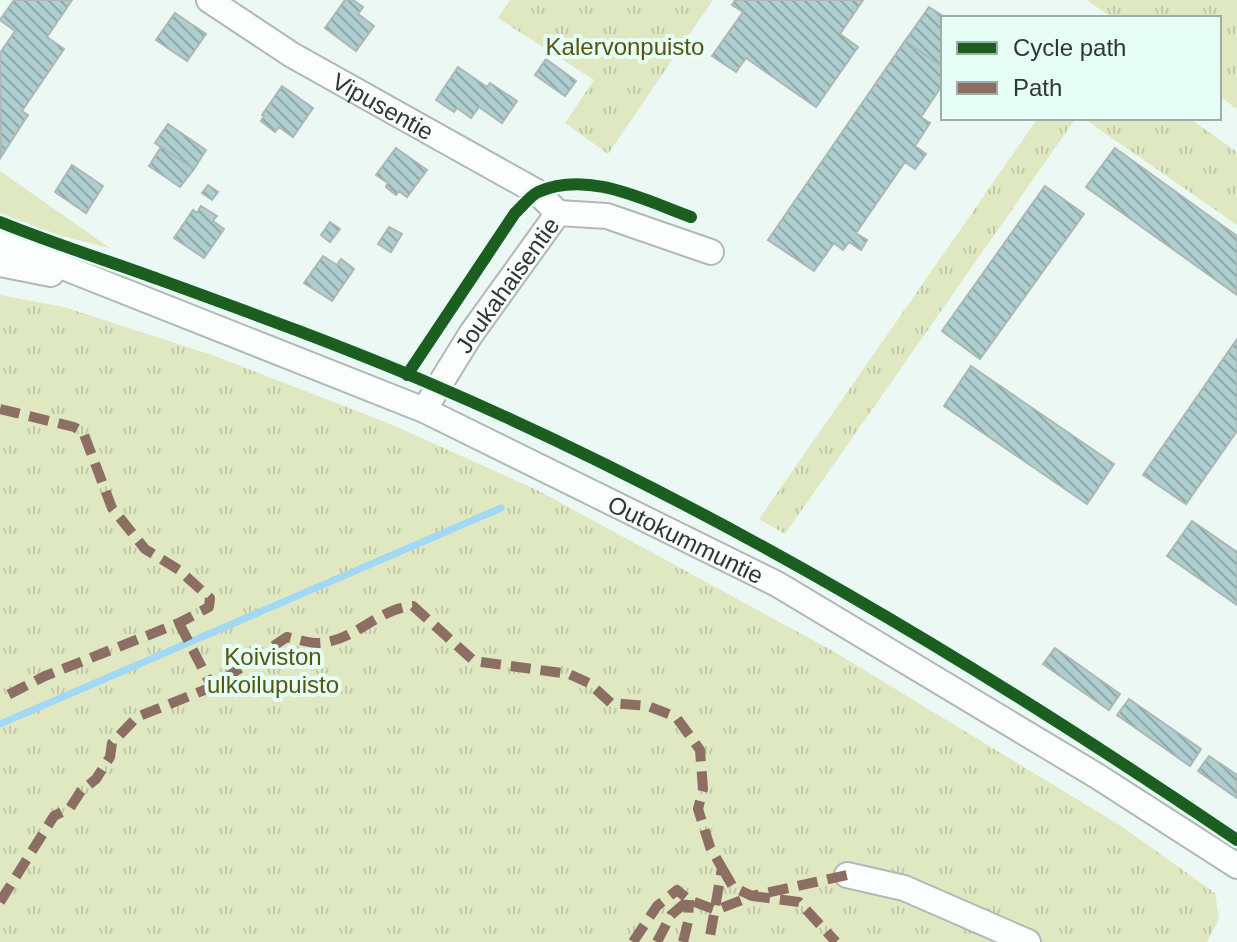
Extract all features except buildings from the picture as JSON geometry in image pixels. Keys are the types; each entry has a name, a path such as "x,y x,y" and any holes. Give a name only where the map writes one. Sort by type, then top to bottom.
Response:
{"street":[{"name":"Vipusentie","path":"209,0 292,55 537,192 558,213"},
{"name":"Joukahaisentie","path":"424,410 471,334 558,213 607,216 711,252"},
{"name":"Outokummuntie","path":"0,242 424,410 777,584 1097,776 1237,866"},
{"name":"Outokummuntie","path":"0,264 100,283"},
{"path":"847,875 904,888 1028,942"}],"green space":[{"name":"Kalervonpuisto","path":"510,0 713,0 608,154 565,123 594,80 498,18"},
{"path":"1087,0 1237,0 1237,109 1221,97 1221,16 1109,16"},
{"path":"1037,120 1075,120 785,534 759,519"},
{"path":"1086,120 1192,120 1237,152 1237,225"},
{"path":"0,171 110,248 37,230 0,214"},
{"name":"Koiviston ulkoilupuisto","path":"0,295 64,307 212,355 388,423 537,490 833,651 1121,826 1215,893 1219,919 1207,942 0,942"}],"waterway":[{"path":"0,724 501,508"}],"marked path":[{"path":"0,409 74,427 83,432 112,508 145,549 179,570 210,598 209,607 179,623 45,676 0,699"},
{"path":"0,902 54,816 70,808 81,791 96,779 110,757 112,743 137,717 212,687 287,637 314,643 331,641 389,612 413,606 474,661 569,674 589,683 611,703 648,706 676,717 700,750 703,789 698,809 710,847 722,868 709,942"},
{"path":"179,623 212,687"},
{"path":"722,868 733,887 752,896 847,875"},
{"path":"633,942 657,906 677,890 689,900 716,910 752,896 799,902 836,942"},
{"path":"657,942 671,915 689,900"},
{"path":"683,942 689,900"}],"cycle path":[{"path":"407,375 515,213 538,192 576,184 596,186 635,196 691,217"},
{"path":"0,222 396,369 536,431 640,482 844,592 945,652 1237,840"}]}
